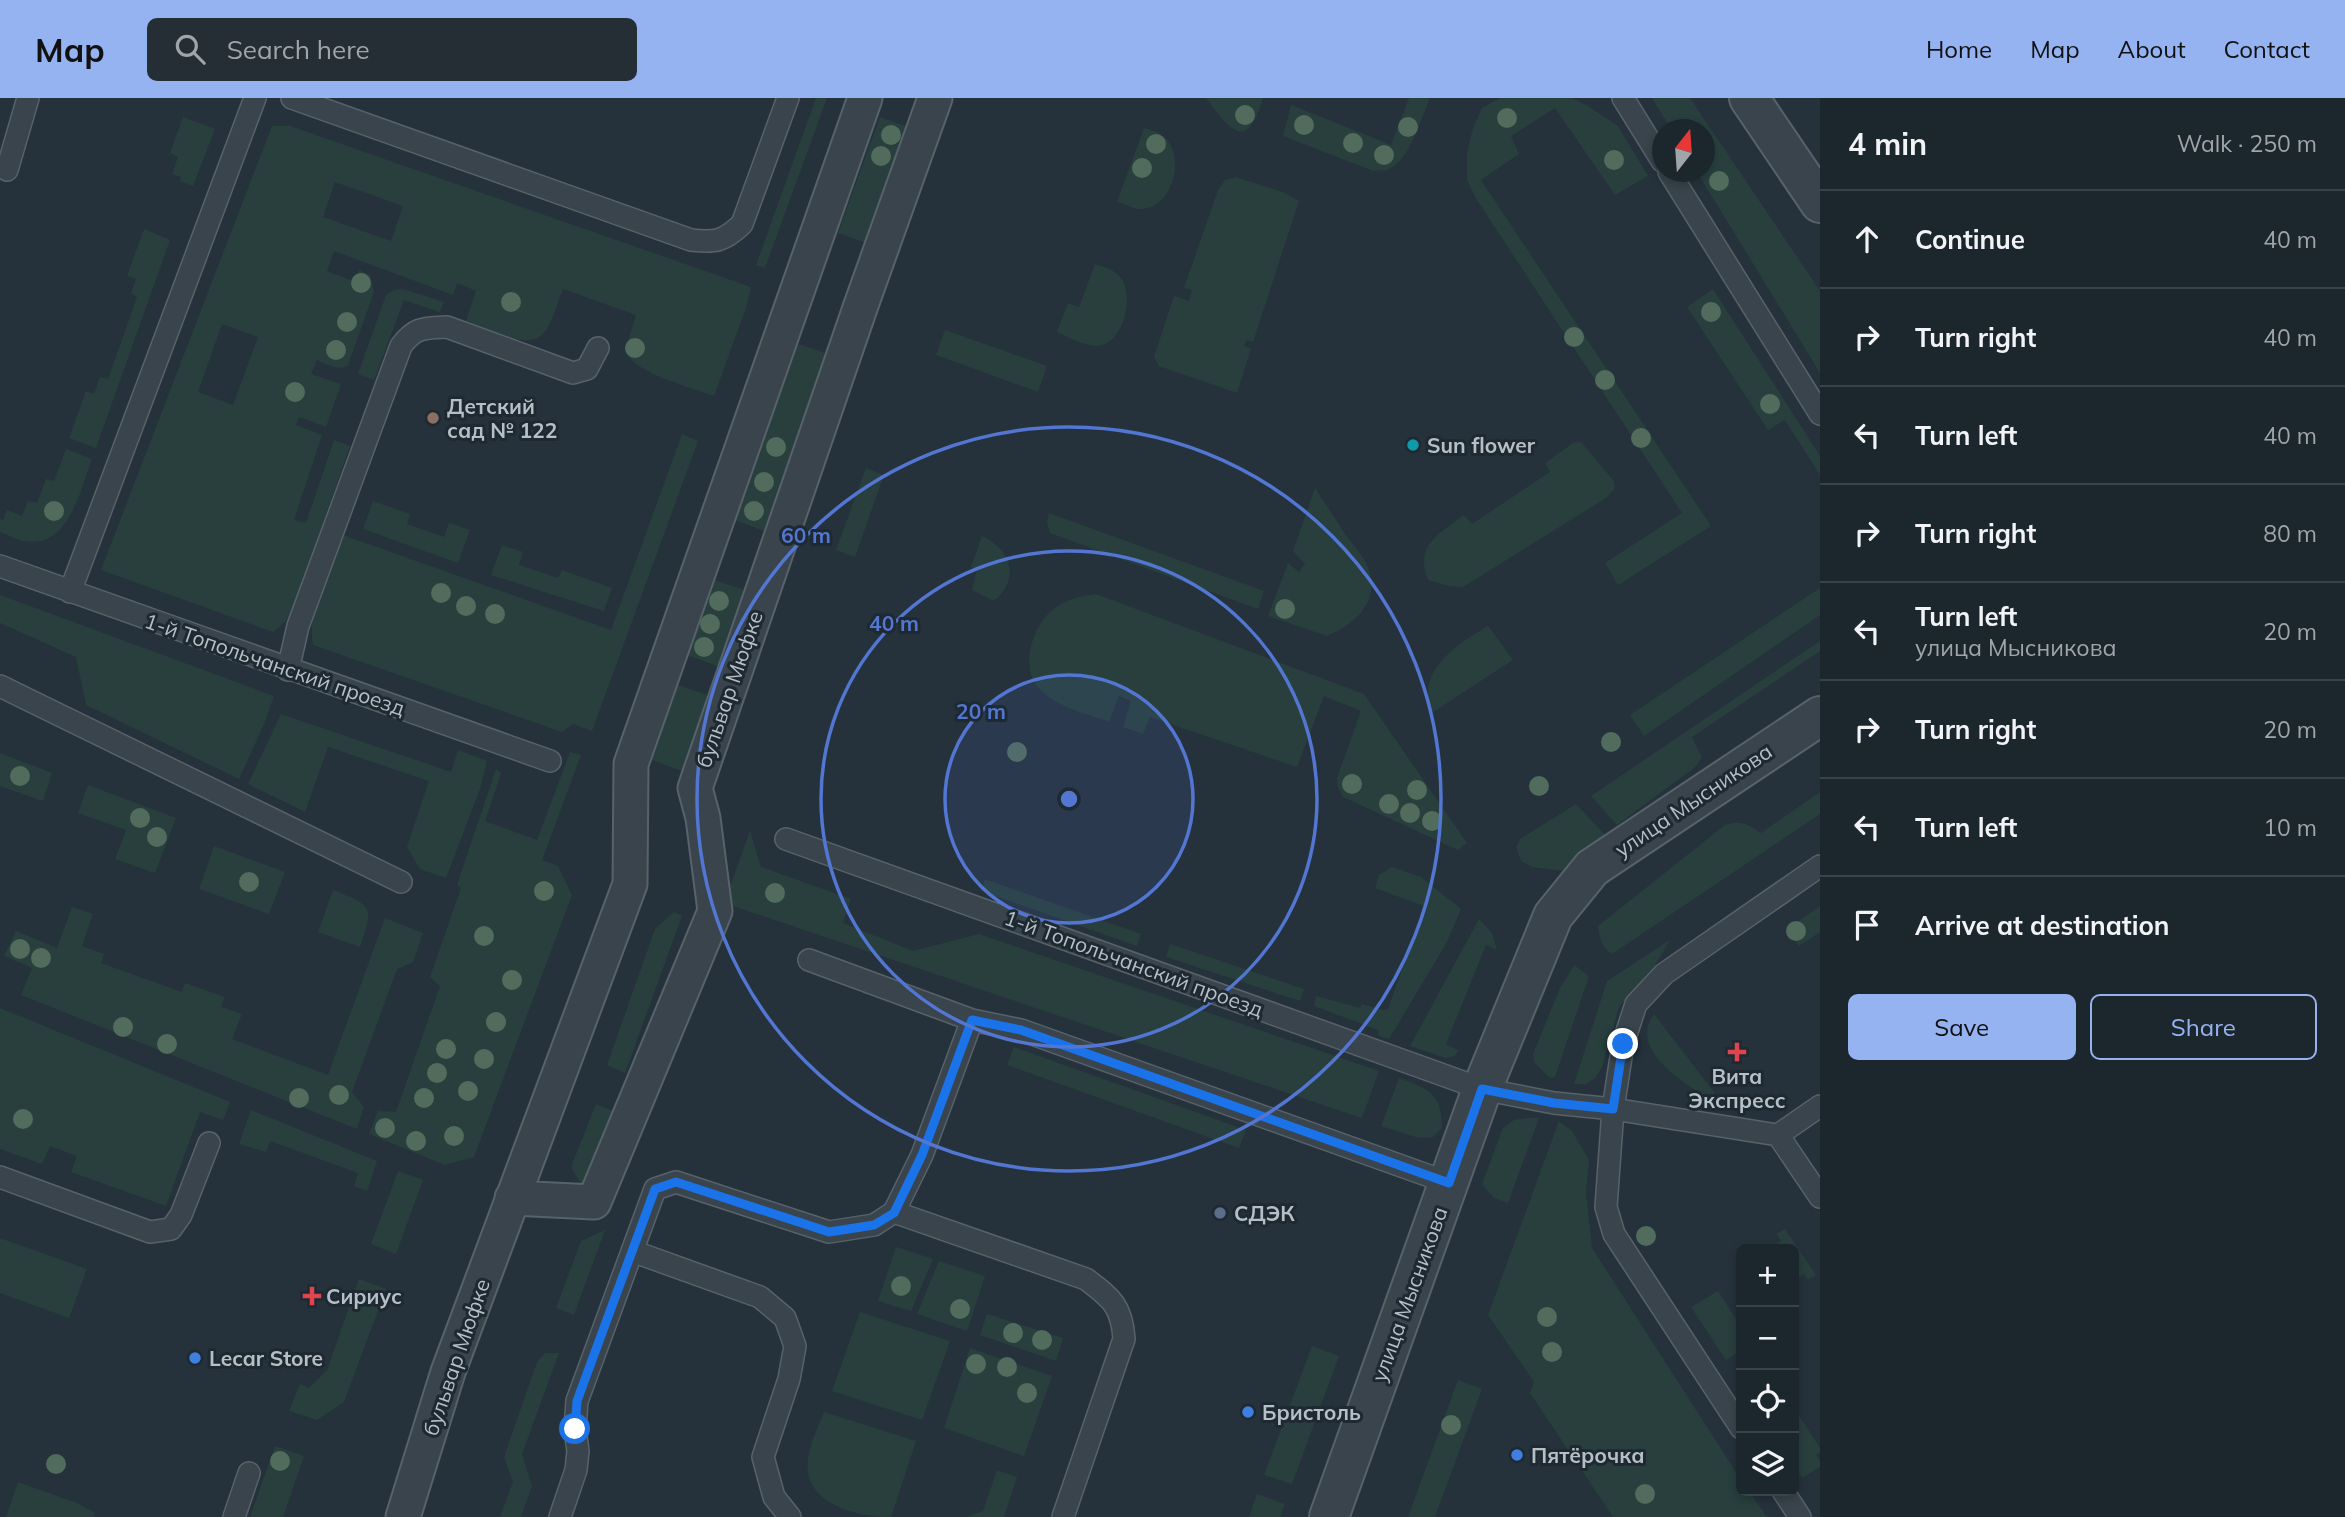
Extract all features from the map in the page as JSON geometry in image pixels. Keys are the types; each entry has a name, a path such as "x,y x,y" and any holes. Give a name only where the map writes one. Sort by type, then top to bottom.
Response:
{"street":[{"name":"бульвар Мюфке","path":"403,1517 448,1372 630,884 631,764 866,98"},
{"name":"бульвар Мюфке","path":"512,1198 594,1202 715,911 703,818 695,788 935,98"},
{"path":"1749,98 1820,203"},
{"name":"улица Мысникова","path":"1329,1517 1482,1089 1553,916 1592,868 1820,716"}],"lane":[{"path":"7,170 28,98"},
{"path":"70,592 255,98"},
{"path":"292,98 691,240 711,242 728,237 742,224 788,98"},
{"path":"1623,98 1652,145"},
{"path":"1675,182 1820,414"},
{"path":"288,670 298,626 401,345 410,333 425,328 447,327 573,373 587,369 598,348"},
{"name":"1-й Топольчанский проезд","path":"0,566 550,761"},
{"path":"0,686 401,882"},
{"name":"1-й Топольчанский проезд","path":"786,839 1482,1089 1554,1103 1613,1109 1778,1135"},
{"path":"1736,1420 1614,1234 1605,1207 1613,1109 1623,1044 1636,1004 1664,974 1820,866"},
{"path":"809,960 972,1020 1021,1030 1449,1183"},
{"path":"560,1517 576,1470 577,1401 655,1189 676,1182 829,1232 874,1225 894,1213 922,1155 972,1020"},
{"path":"1820,1106 1778,1135 1820,1197"},
{"path":"0,1177 149,1232 160,1231 171,1229 181,1215 209,1143"},
{"path":"894,1213 1086,1279 1112,1299 1123,1319 1124,1339 1063,1517"},
{"path":"632,1251 760,1297 785,1318 795,1346 789,1379 763,1457 774,1497 790,1517"},
{"path":"234,1517 249,1473"},
{"path":"1786,1496 1800,1517"}],"green space":[{"path":"816,98 827,98 765,268 756,265"},
{"path":"1206,98 1263,98 1251,126 1245,131 1238,131 1223,120"},
{"path":"1409,98 1430,98 1409,148 1396,164 1387,170 1373,171 1283,136 1291,105 1391,145"},
{"path":"1500,98 1572,98 1588,106 1618,126 1648,176 1615,195 1555,108 1511,136 1519,154 1481,180 1711,526 1618,585 1605,563 1682,513 1477,200 1467,180 1467,153 1473,128 1482,108"},
{"path":"1652,98 1690,98 1704,119 1665,119"},
{"path":"183,117 215,129 193,186 179,181 181,177 172,174 178,157 170,153"},
{"path":"880,117 911,128 869,244 838,233"},
{"path":"272,126 290,126 751,287 714,396 651,373 631,359 625,351 636,315 563,289 552,319 543,334 536,339 516,339 466,321 476,291 457,283 453,295 334,251 327,271 355,282 359,270 370,275 374,292 348,365 337,368 317,360 311,374 341,384 326,427 299,417 296,425 322,435 294,520 306,523 334,440 350,446 292,611 285,622 273,632 101,570","holes":["335,182 403,206 391,241 323,217","222,324 258,337 233,405 198,392"]},
{"path":"1144,128 1157,132 1168,141 1173,150 1175,171 1168,192 1161,200 1153,206 1140,209 1117,202"},
{"path":"1715,135 1820,291 1820,373 1703,182 1715,182"},
{"path":"1236,177 1285,193 1299,201 1253,342 1247,340 1244,346 1251,349 1237,393 1159,366 1154,357 1174,296 1189,301 1192,290 1184,288 1218,190 1225,180"},
{"path":"144,229 170,240 96,448 69,438 86,391 94,394 100,377 108,379 137,297 131,293 136,279 127,276"},
{"path":"1095,264 1115,272 1122,280 1127,302 1121,326 1115,336 1098,346 1082,343 1057,332 1068,303 1079,307"},
{"path":"403,289 444,302 440,312 404,300 374,380 358,374 386,295"},
{"path":"1713,289 1820,456 1820,475 1785,420 1768,430 1687,307"},
{"path":"945,330 1047,366 1038,392 936,355"},
{"path":"798,344 831,355 767,532 735,520"},
{"path":"682,434 698,441 592,731 573,724 562,732 313,645 316,603 343,535 611,630"},
{"path":"1581,442 1614,481 1615,488 1606,498 1463,587 1428,580 1424,558 1431,542 1438,535 1464,515 1472,524 1550,472 1545,463 1573,443"},
{"path":"66,449 92,459 78,498 65,523 45,540 32,542 0,532 0,519 3,520 7,510 22,516 28,501 37,503 46,479 54,481"},
{"path":"866,468 884,475 855,557 836,550"},
{"path":"1315,488 1362,557 1371,577 1369,599 1364,609 1348,625 1327,636 1268,616 1288,563 1299,572 1305,564 1293,551"},
{"path":"373,501 410,514 407,524 444,537 449,523 470,530 458,563 363,529"},
{"path":"1049,513 1264,591 1258,609 1050,533 1047,522"},
{"path":"982,536 999,548 1009,563 1010,572 1004,590 997,599 992,600 972,590 977,570 971,567"},
{"path":"502,545 523,552 519,565 558,578 562,570 612,588 604,611 491,575"},
{"path":"714,580 747,591 720,667 687,655"},
{"path":"1820,588 1820,615 1644,736 1630,715"},
{"path":"1096,594 1364,694 1467,843 1458,850 1343,797 1337,778 1361,711 1324,696 1297,767 1150,717 1143,734 1123,727 1131,701 1119,696 1109,722 1051,699 1036,685 1029,667 1034,636 1045,618 1056,607 1072,599"},
{"path":"0,595 274,696 239,779 86,705 76,657 0,623"},
{"path":"1488,626 1513,660 1433,712 1428,698 1429,684 1434,672 1452,650"},
{"path":"1820,641 1820,651 1692,737 1702,758 1694,768 1617,825 1591,796"},
{"path":"676,684 709,696 682,771 649,759"},
{"path":"281,714 451,772 458,750 487,761 480,789 446,878 420,869 407,847 429,781 328,747 305,812 248,784"},
{"path":"570,752 581,755 542,860 558,866 572,895 474,1157 445,1165 369,1134 378,1111 396,1112 440,986 430,977 461,888 457,885 496,769 501,773 485,821 537,840"},
{"path":"0,753 52,773 43,801 0,786"},
{"path":"88,785 176,818 155,873 115,859 126,830 78,813"},
{"path":"1820,792 1820,814 1612,954 1603,945 1598,926 1725,825 1744,824 1761,833"},
{"path":"1576,804 1606,836 1566,871 1532,867 1521,861 1516,847 1520,839"},
{"path":"750,831 761,867 851,899 843,923 913,951 979,934 1379,1071 1362,1118 724,903"},
{"path":"214,846 285,872 269,914 199,889"},
{"path":"1392,867 1421,877 1461,909 1447,942 1389,1039 1379,1036 1378,1030 1314,1006 1316,996 1360,1008 1362,1004 1388,1009 1424,906 1375,888 1379,875"},
{"path":"985,879 1141,934 1137,946 981,891"},
{"path":"333,890 356,900 367,909 367,923 360,947 318,932"},
{"path":"1820,906 1820,932 1799,946 1787,929"},
{"path":"72,907 93,914 82,946 104,954 101,963 182,992 185,983 225,997 221,1007 242,1014 232,1039 328,1075 385,918 423,933 413,962 397,969 352,1092 364,1107 357,1129 21,995 32,968 4,956 16,931 57,948"},
{"path":"674,912 682,916 625,1073 607,1065 655,929"},
{"path":"1479,919 1492,933 1497,950 1486,945 1446,1044 1458,1050 1455,1056 1446,1058 1410,1046"},
{"path":"1670,940 1655,965 1619,1007 1602,1067 1595,1078 1586,1084 1574,1084 1607,981"},
{"path":"1170,944 1304,989 1300,1001 1166,957"},
{"path":"1574,965 1589,976 1555,1077 1550,1078 1534,1062 1533,1054 1560,988"},
{"path":"0,1008 230,1102 223,1120 200,1112 166,1206 71,1172 77,1156 50,1146 42,1164 0,1149"},
{"path":"1654,1014 1727,1109 1669,1071 1657,1057 1649,1043 1647,1029"},
{"path":"1014,1047 1246,1130 1239,1148 1007,1065"},
{"path":"1399,1078 1426,1089 1436,1100 1440,1107 1442,1128 1433,1137 1419,1138 1381,1126"},
{"path":"596,1104 613,1111 583,1188 571,1167"},
{"path":"251,1110 377,1161 367,1191 354,1186 358,1173 270,1141 266,1152 239,1144"},
{"path":"1539,1118 1508,1203 1494,1198 1482,1184 1503,1128 1514,1120"},
{"path":"1559,1121 1572,1131 1589,1160 1586,1193 1592,1248 1736,1472 1736,1496 1752,1496 1767,1517 1613,1517 1530,1393 1534,1382 1488,1315"},
{"path":"398,1171 423,1180 396,1254 371,1244"},
{"path":"1785,1229 1795,1244 1777,1244 1781,1241 1776,1234"},
{"path":"605,1230 574,1315 556,1308 581,1241"},
{"path":"0,1238 87,1269 69,1318 0,1293"},
{"path":"896,1247 933,1259 911,1311 878,1301"},
{"path":"1799,1250 1816,1275 1808,1280 1804,1274 1799,1277"},
{"path":"939,1261 985,1276 967,1331 917,1314"},
{"path":"359,1279 386,1289 344,1402 317,1420 289,1411 300,1384 309,1388 327,1370"},
{"path":"1718,1291 1736,1319 1736,1354 1726,1360 1691,1307"},
{"path":"860,1312 950,1341 922,1420 832,1391"},
{"path":"987,1314 1063,1338 1056,1361 980,1335"},
{"path":"1312,1346 1339,1356 1292,1484 1264,1475"},
{"path":"970,1348 1052,1376 1024,1456 944,1428"},
{"path":"545,1353 559,1353 522,1454 532,1486 521,1517 500,1517 513,1482 504,1457 537,1362"},
{"path":"1458,1380 1482,1389 1435,1517 1408,1517"},
{"path":"824,1412 916,1441 891,1517 848,1511 834,1505 814,1487 808,1474 808,1459"},
{"path":"1799,1416 1820,1448 1816,1455 1820,1467 1802,1478 1799,1473"},
{"path":"275,1446 304,1456 283,1517 250,1517"},
{"path":"997,1470 1017,1477 1004,1517 967,1517 983,1511"},
{"path":"18,1482 77,1503 95,1513 94,1517 6,1517"},
{"path":"1257,1494 1285,1504 1280,1517 1249,1517"}],"place":[{"name":"Детский сад № 122","path":"433,418"},
{"name":"Sun flower","path":"1413,445"},
{"name":"Вита Экспресс","path":"1737,1052"},
{"name":"СДЭК","path":"1220,1213"},
{"name":"Сириус","path":"312,1296"},
{"name":"Lecar Store","path":"195,1358"},
{"name":"Бристоль","path":"1248,1412"},
{"name":"Пятёрочка","path":"1517,1455"}],"route":[{"path":"575,1429 577,1401 655,1189 676,1182 829,1232 874,1225 894,1213 922,1155 972,1020 1021,1030 1449,1183 1482,1089 1554,1103 1613,1109 1623,1044"}]}
